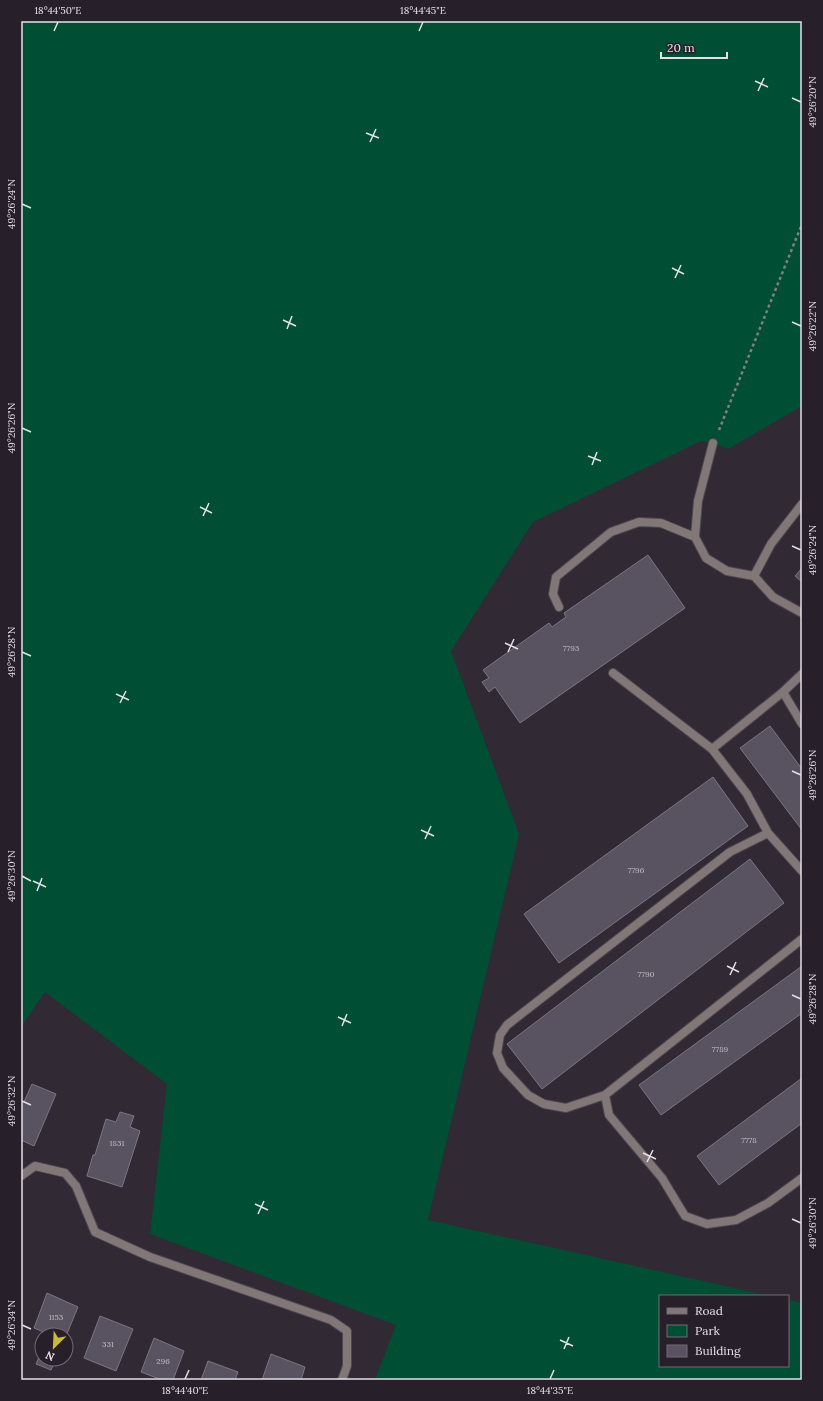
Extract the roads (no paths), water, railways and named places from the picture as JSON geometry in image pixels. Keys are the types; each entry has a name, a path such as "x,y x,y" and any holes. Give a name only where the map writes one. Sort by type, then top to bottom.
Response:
{"street":[{"path":"713,443 698,501 695,537 706,558 727,571 754,576 773,597 802,613"},
{"path":"754,576 771,544 802,504"},
{"path":"560,607 553,594 556,577 611,532 640,522 661,523 695,537"},
{"path":"613,673 712,749 747,794 768,833 802,871"},
{"path":"712,749 783,692 802,674"},
{"path":"783,692 802,724"},
{"path":"768,833 730,852 507,1024 500,1035 497,1053 503,1068 528,1095 544,1104 566,1108 605,1095 802,939"},
{"path":"605,1095 610,1115 662,1178 685,1216 707,1224 736,1220 768,1203 802,1178"},
{"path":"21,1176 35,1166 65,1173 76,1186 95,1232 150,1257 331,1320 347,1331 347,1366 342,1380"}]}
